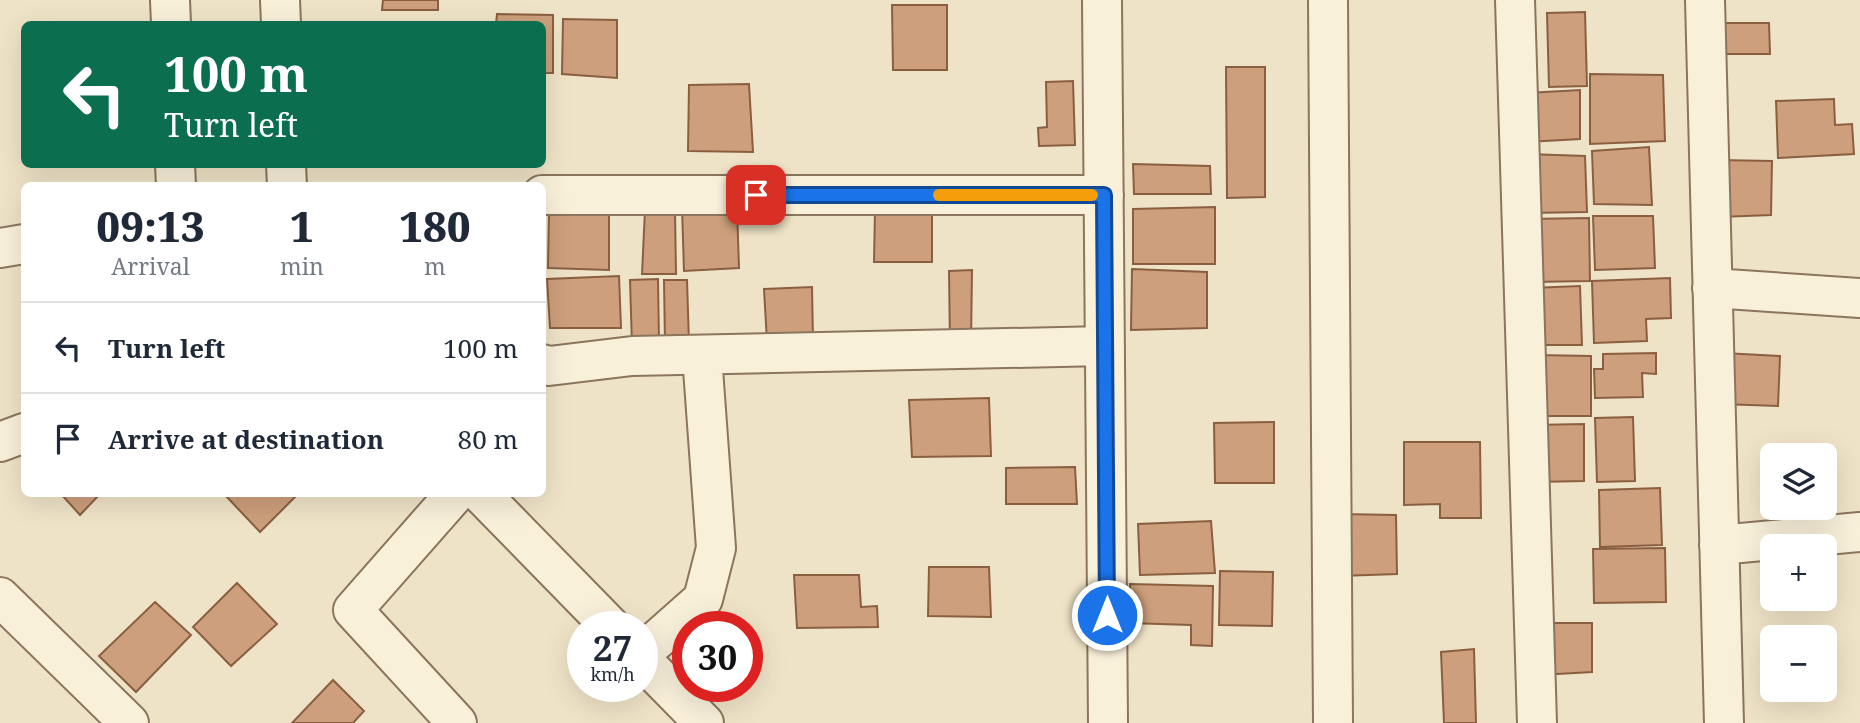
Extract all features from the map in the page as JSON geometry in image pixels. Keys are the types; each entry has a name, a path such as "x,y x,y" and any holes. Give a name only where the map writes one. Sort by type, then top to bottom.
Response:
{"street":[{"path":"170,0 171,21"},
{"path":"280,0 281,21"},
{"path":"1102,0 1108,723"},
{"path":"1328,0 1333,723"},
{"path":"1515,0 1536,723"},
{"path":"1705,0 1724,723"},
{"path":"546,195 1104,195"},
{"path":"0,248 21,244"},
{"path":"1712,288 1860,298"},
{"path":"546,368 632,356 1105,346"},
{"path":"658,639 703,599 716,548 702,355"},
{"path":"0,442 21,434"},
{"path":"452,497 353,610 457,723"},
{"path":"484,497 595,611"},
{"path":"1719,545 1860,532"},
{"path":"0,597 129,723"},
{"path":"658,676 704,723"}],"building":[{"path":"383,0 438,0 438,10 382,10"},
{"path":"892,5 947,5 947,70 893,70"},
{"path":"1585,12 1587,86 1549,87 1547,13"},
{"path":"497,14 553,15 553,73 546,73 546,21 496,21"},
{"path":"563,19 617,20 617,78 562,74"},
{"path":"1713,23 1769,23 1770,54 1713,54"},
{"path":"1226,67 1265,67 1265,197 1227,198"},
{"path":"1590,74 1663,75 1665,141 1590,144"},
{"path":"1073,81 1075,145 1039,146 1038,128 1047,127 1046,82"},
{"path":"749,84 753,152 688,151 689,85"},
{"path":"1580,90 1580,139 1527,142 1527,93"},
{"path":"1834,99 1835,125 1852,124 1854,154 1778,158 1776,101"},
{"path":"1649,147 1652,205 1594,204 1592,151"},
{"path":"1527,154 1585,156 1587,212 1529,213"},
{"path":"1718,160 1772,161 1771,215 1719,217"},
{"path":"1133,164 1210,166 1211,194 1134,194"},
{"path":"1215,207 1215,264 1133,264 1133,209"},
{"path":"682,208 737,208 739,268 684,271"},
{"path":"609,210 609,270 548,268 549,211"},
{"path":"645,210 675,211 676,274 642,274"},
{"path":"875,210 932,210 932,262 874,262"},
{"path":"1593,216 1653,216 1655,268 1595,270"},
{"path":"1589,218 1590,281 1531,282 1529,219"},
{"path":"1132,269 1207,272 1207,328 1131,330"},
{"path":"972,270 971,343 950,345 949,271"},
{"path":"619,276 621,328 550,328 547,279"},
{"path":"1670,278 1671,318 1646,319 1647,341 1594,343 1592,281"},
{"path":"658,279 659,344 632,346 630,280"},
{"path":"664,280 687,280 689,343 665,344"},
{"path":"1580,286 1582,345 1533,345 1531,288"},
{"path":"812,287 813,341 767,342 764,289"},
{"path":"1656,353 1656,374 1642,373 1643,397 1595,398 1594,369 1603,369 1603,354"},
{"path":"1723,353 1780,356 1778,406 1721,404"},
{"path":"1534,355 1591,356 1591,416 1533,416"},
{"path":"989,398 991,456 912,457 909,400"},
{"path":"1633,417 1635,481 1597,482 1595,418"},
{"path":"1274,422 1274,483 1215,483 1214,423"},
{"path":"1584,424 1584,481 1536,482 1534,425"},
{"path":"1404,442 1480,442 1481,518 1440,518 1440,504 1404,505"},
{"path":"1075,467 1077,504 1006,504 1006,468"},
{"path":"1660,488 1662,545 1600,547 1599,490"},
{"path":"64,497 97,497 80,515"},
{"path":"227,497 295,497 260,532"},
{"path":"1339,514 1396,515 1397,574 1340,576"},
{"path":"1211,521 1215,573 1140,575 1138,524"},
{"path":"1665,548 1666,602 1594,603 1593,549"},
{"path":"929,567 989,567 991,617 928,616"},
{"path":"1220,571 1273,572 1272,626 1219,625"},
{"path":"794,575 859,575 861,607 877,606 878,627 797,628"},
{"path":"237,583 277,624 231,666 193,627"},
{"path":"1130,584 1213,586 1212,646 1191,645 1191,625 1129,623"},
{"path":"155,602 191,635 136,692 99,656"},
{"path":"1539,623 1592,623 1592,672 1540,675"},
{"path":"1474,649 1476,723 1444,723 1441,652"},
{"path":"333,680 364,711 353,723 292,723"}],"slow traffic":[{"path":"939,195 1092,195"}],"route":[{"path":"756,195 1104,195 1107,615"}]}
